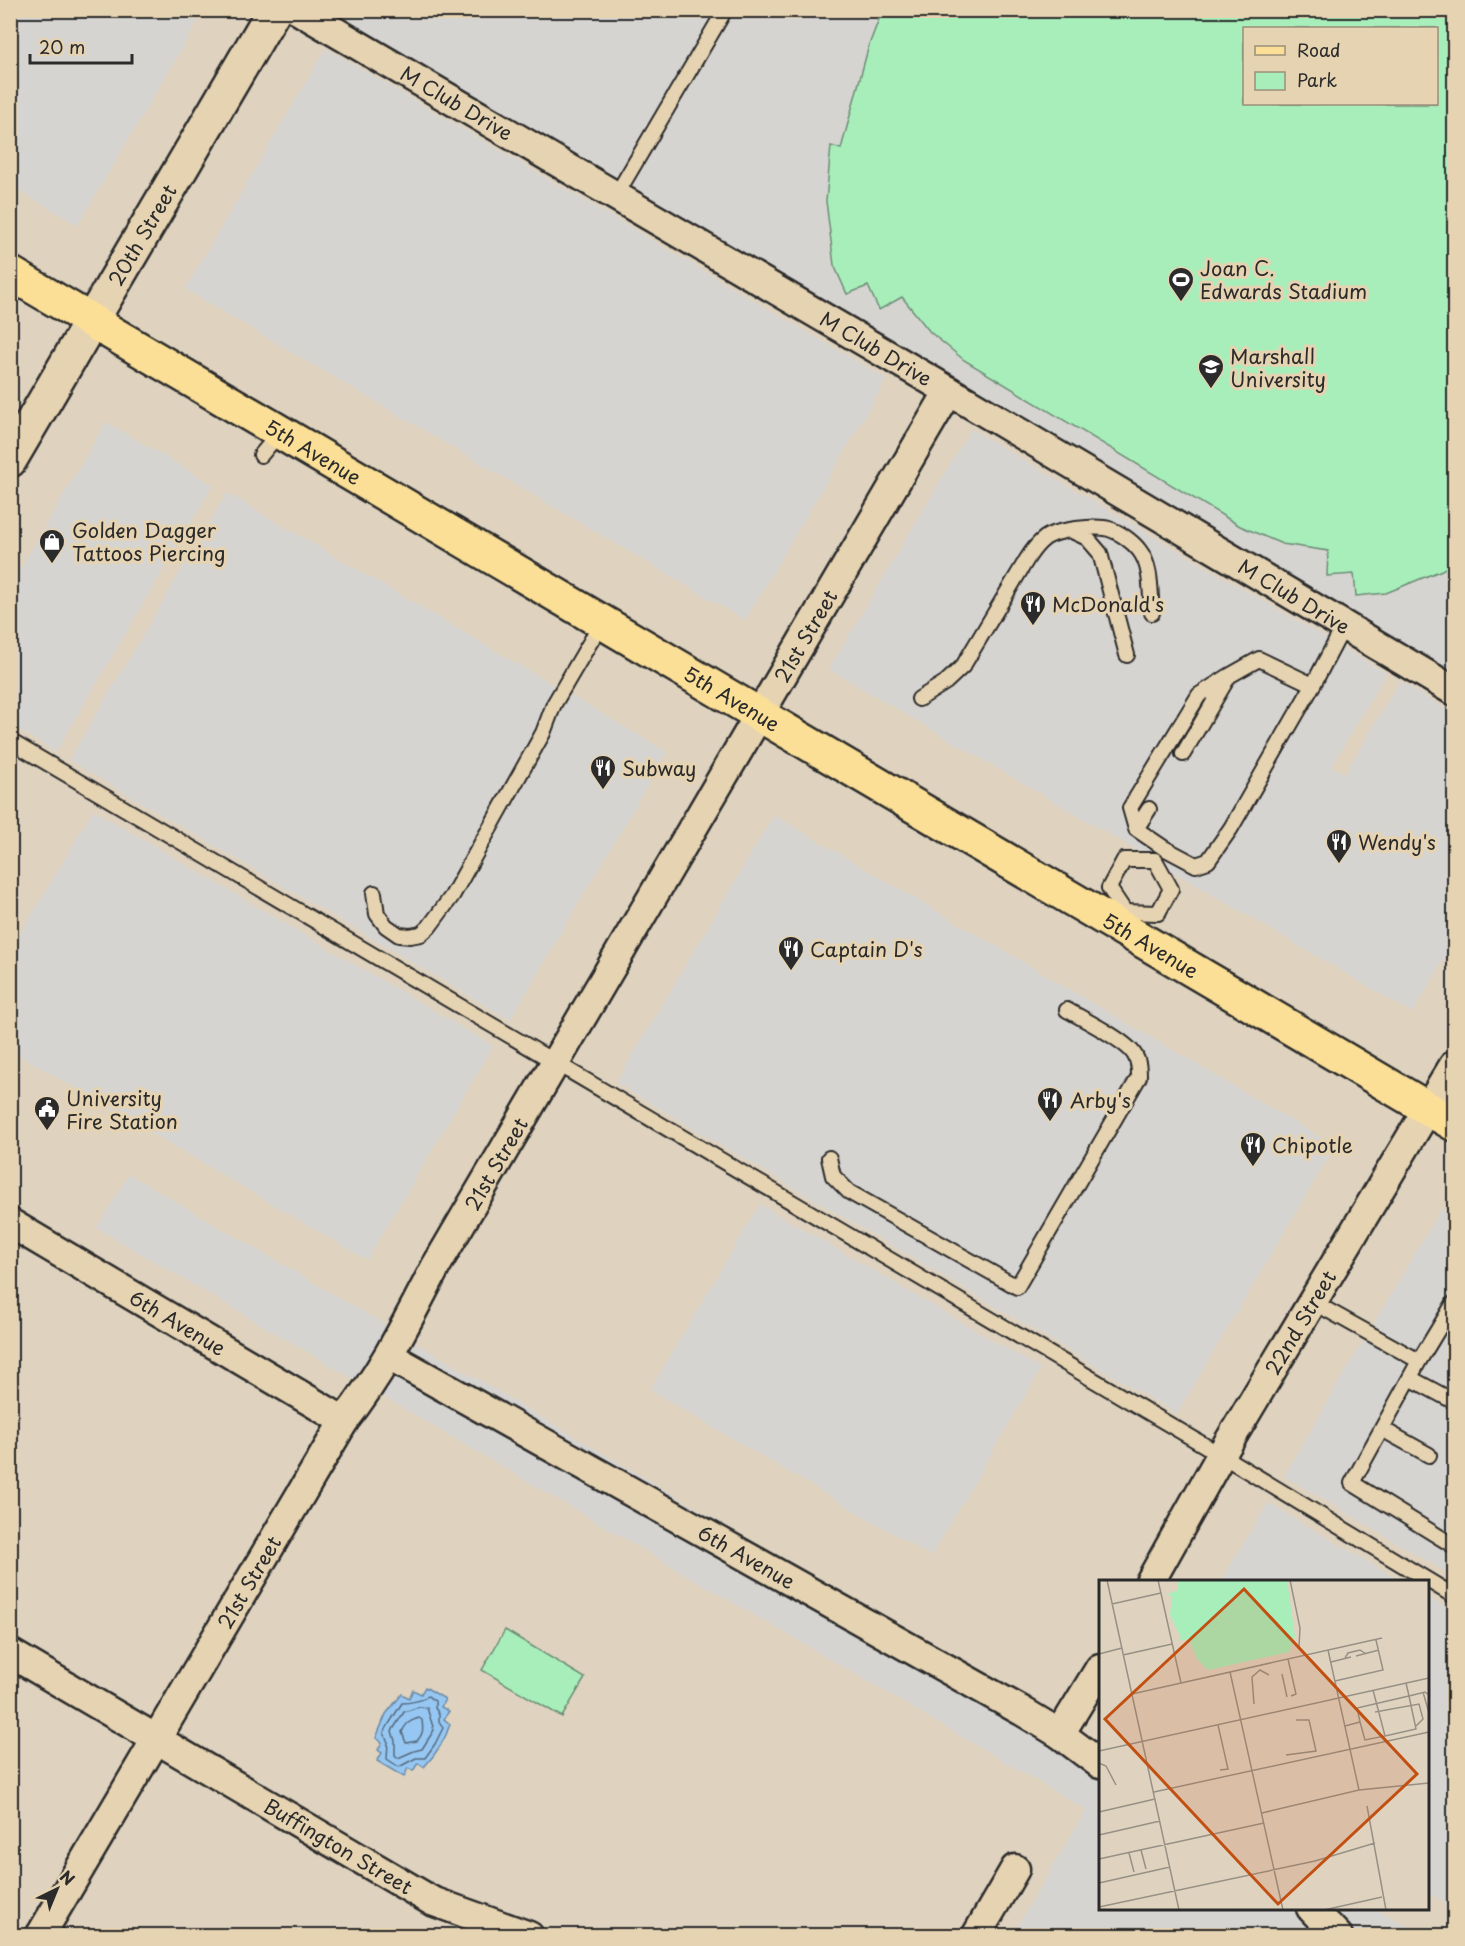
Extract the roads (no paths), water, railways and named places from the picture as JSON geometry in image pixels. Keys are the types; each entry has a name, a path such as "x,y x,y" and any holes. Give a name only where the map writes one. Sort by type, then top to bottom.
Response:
{"main road":[{"name":"20th Street","path":"10,460 274,10"},
{"name":"5th Avenue","path":"10,273 93,321 271,443 602,622 760,715 1121,918 1442,1116"}],"street":[{"name":"M Club Drive","path":"298,10 1455,690"},
{"name":"21st Street","path":"40,1935 344,1421 366,1393 389,1356 436,1266 949,391"},
{"name":"22nd Street","path":"1151,1580 1221,1455 1313,1302 1442,1116 1455,1065"},
{"name":"6th Avenue","path":"10,1223 344,1421"},
{"name":"6th Avenue","path":"389,1356 1060,1734 1099,1763"},
{"name":"Buffington Street","path":"10,1653 432,1901 529,1935"},
{"path":"1060,1734 1099,1671"},
{"path":"976,1935 1015,1869"},
{"path":"1313,1910 1338,1935"}],"lane":[{"path":"615,197 725,10"},
{"path":"919,699 946,682 963,666 1036,545 1047,536 1069,530 1107,528 1126,538 1139,549 1148,565 1152,613"},
{"path":"1069,530 1087,538 1100,553 1127,655"},
{"path":"374,893 377,914 386,926 399,935 421,934 435,920 452,896 543,734 554,704 602,622"},
{"path":"1313,685 1259,659 1199,695 1130,807 1136,829 1164,848 1196,865 1208,861 1231,828 1313,685 1344,626"},
{"path":"1183,754 1229,676"},
{"path":"10,741 1221,1455 1428,1580"},
{"path":"1136,829 1149,809"},
{"path":"1155,860 1164,848"},
{"path":"1124,860 1155,860 1171,889 1158,913 1121,918 1109,888 1124,860"},
{"path":"829,1158 833,1176 849,1192 1017,1287 1139,1077 1136,1060 1125,1045 1067,1010"},
{"path":"1313,1302 1419,1361"},
{"path":"1455,1303 1450,1321 1419,1361 1352,1484 1455,1546"},
{"path":"1410,1378 1453,1401"},
{"path":"1382,1430 1430,1455"},
{"path":"1429,1580 1455,1596"}],"water":[{"path":"425,1687 445,1699 441,1707 449,1711 444,1719 450,1724 443,1742 424,1767 418,1763 413,1771 408,1768 404,1777 377,1761 382,1753 378,1750 382,1742 376,1738 386,1714 402,1694 409,1698 413,1690 421,1694"}],"place":[{"name":"Joan C. Edwards Stadium","path":"1181,303"},
{"name":"Marshall University","path":"1211,390"},
{"name":"Golden Dagger Tattoos Piercing","path":"52,565"},
{"name":"McDonald's","path":"1033,627"},
{"name":"Subway","path":"603,791"},
{"name":"Wendy's","path":"1339,865"},
{"name":"Captain D's","path":"791,972"},
{"name":"Arby's","path":"1050,1123"},
{"name":"University Fire Station","path":"47,1132"},
{"name":"Chipotle","path":"1253,1168"}]}
